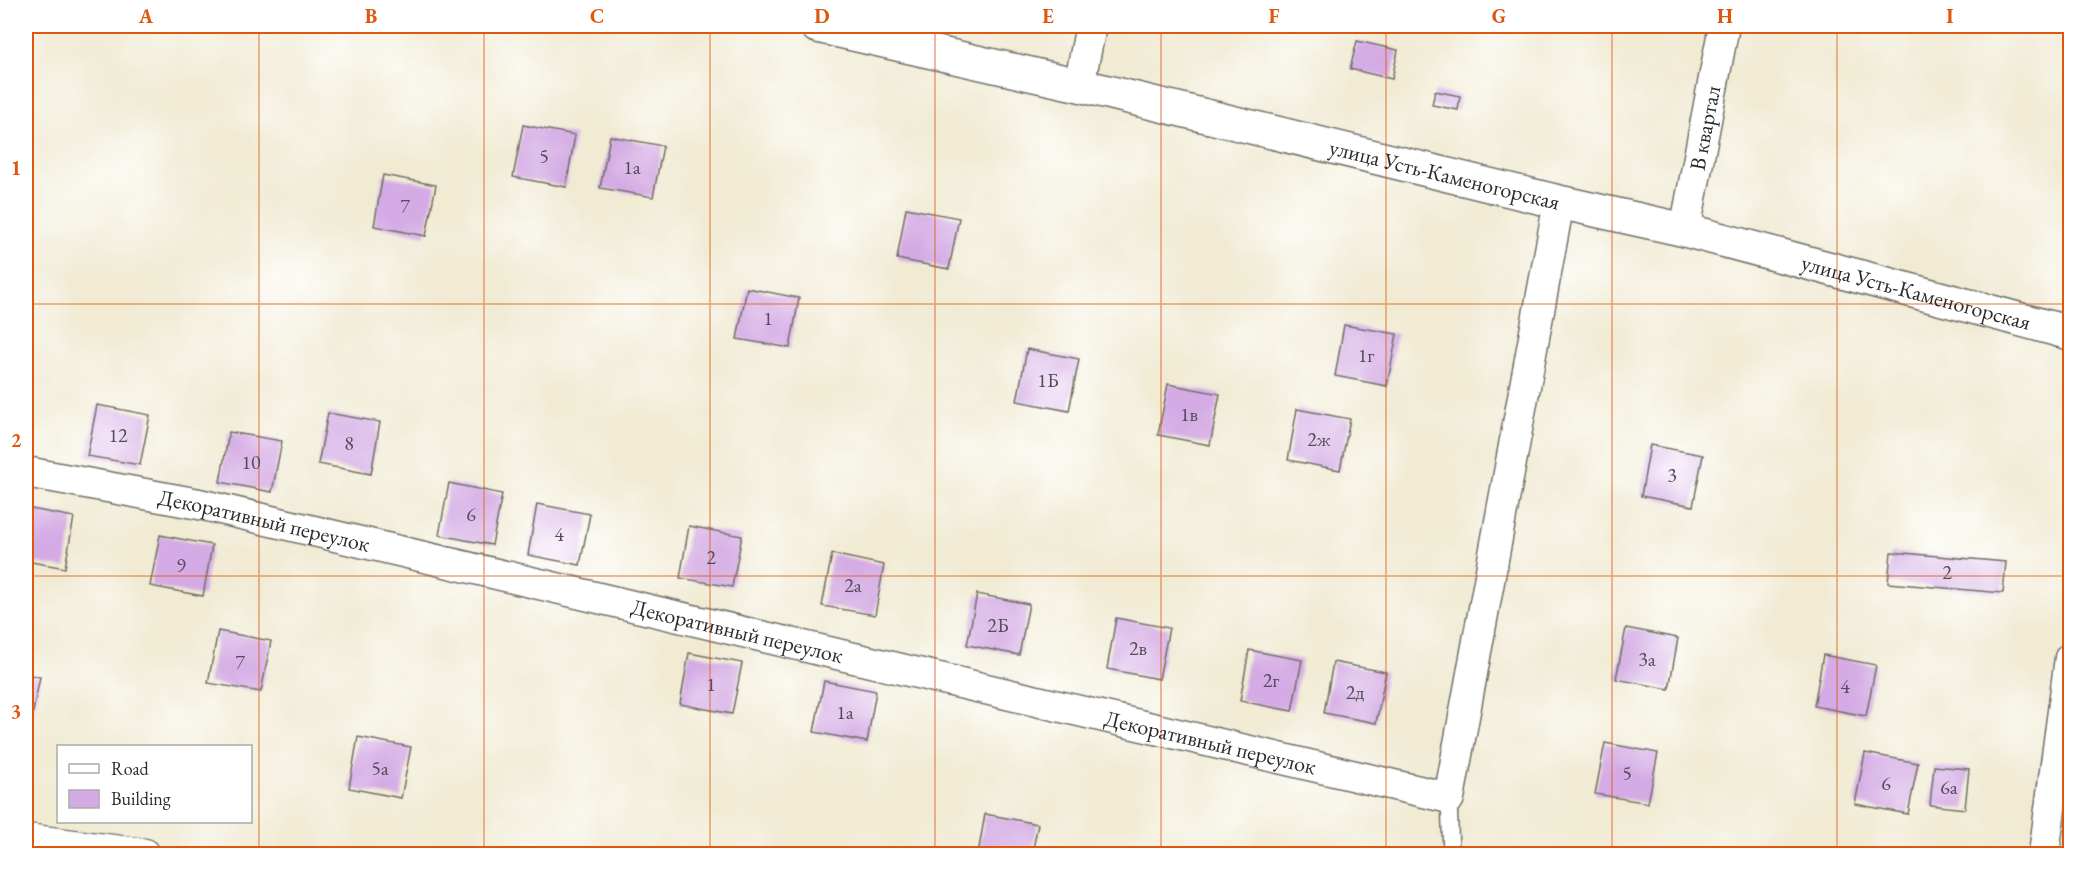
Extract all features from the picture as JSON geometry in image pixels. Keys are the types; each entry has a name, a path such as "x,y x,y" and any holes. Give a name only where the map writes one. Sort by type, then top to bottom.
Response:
{"street":[{"name":"улица Усть-Каменогорская","path":"817,26 1685,230 2070,333"},
{"path":"1079,86 1091,26"},
{"name":"В квартал","path":"1685,230 1724,26"},
{"path":"1449,798 1559,202"},
{"name":"Декоративный переулок","path":"26,472 222,510 1449,798"},
{"path":"2044,855 2070,658"},
{"path":"26,839 145,855"}],"lane":[{"path":"1449,798 1451,855"}],"building":[{"path":"1357,41 1398,50 1392,79 1350,69"},
{"path":"1435,91 1460,96 1458,110 1432,105"},
{"path":"523,125 575,135 566,187 513,177"},
{"path":"610,136 663,146 653,197 600,188"},
{"path":"383,175 436,185 426,236 374,226"},
{"path":"906,208 959,218 949,269 897,259"},
{"path":"747,288 799,298 790,348 737,339"},
{"path":"1344,325 1397,334 1387,386 1335,376"},
{"path":"1027,349 1079,359 1069,411 1017,401"},
{"path":"1168,384 1220,394 1210,445 1158,435"},
{"path":"97,405 150,415 140,465 87,456"},
{"path":"1297,409 1350,419 1340,470 1288,460"},
{"path":"328,413 380,422 371,474 318,464"},
{"path":"229,432 282,441 272,492 220,482"},
{"path":"1650,445 1703,455 1693,506 1641,496"},
{"path":"449,483 502,494 492,545 439,535"},
{"path":"537,504 590,514 580,565 528,555"},
{"path":"26,508 74,517 65,568 26,561"},
{"path":"689,526 742,536 732,587 680,578"},
{"path":"160,535 212,545 203,596 150,586"},
{"path":"1891,552 2006,562 2003,593 1888,583"},
{"path":"832,554 884,565 875,615 822,606"},
{"path":"977,594 1029,604 1019,655 967,645"},
{"path":"1116,618 1169,628 1159,679 1107,669"},
{"path":"1626,628 1678,638 1669,689 1616,679"},
{"path":"218,631 271,641 261,692 208,683"},
{"path":"1249,650 1302,660 1292,711 1240,701"},
{"path":"689,653 742,663 732,714 680,704"},
{"path":"1823,655 1876,665 1866,716 1814,706"},
{"path":"1333,662 1386,672 1376,723 1324,713"},
{"path":"26,674 40,677 30,727 26,727"},
{"path":"824,681 876,691 867,742 814,732"},
{"path":"358,737 411,747 401,798 349,788"},
{"path":"1605,743 1658,753 1648,803 1595,794"},
{"path":"1865,753 1918,763 1908,814 1855,804"},
{"path":"1934,766 1969,769 1965,809 1930,805"},
{"path":"985,814 1038,824 1032,854 978,854"}]}
